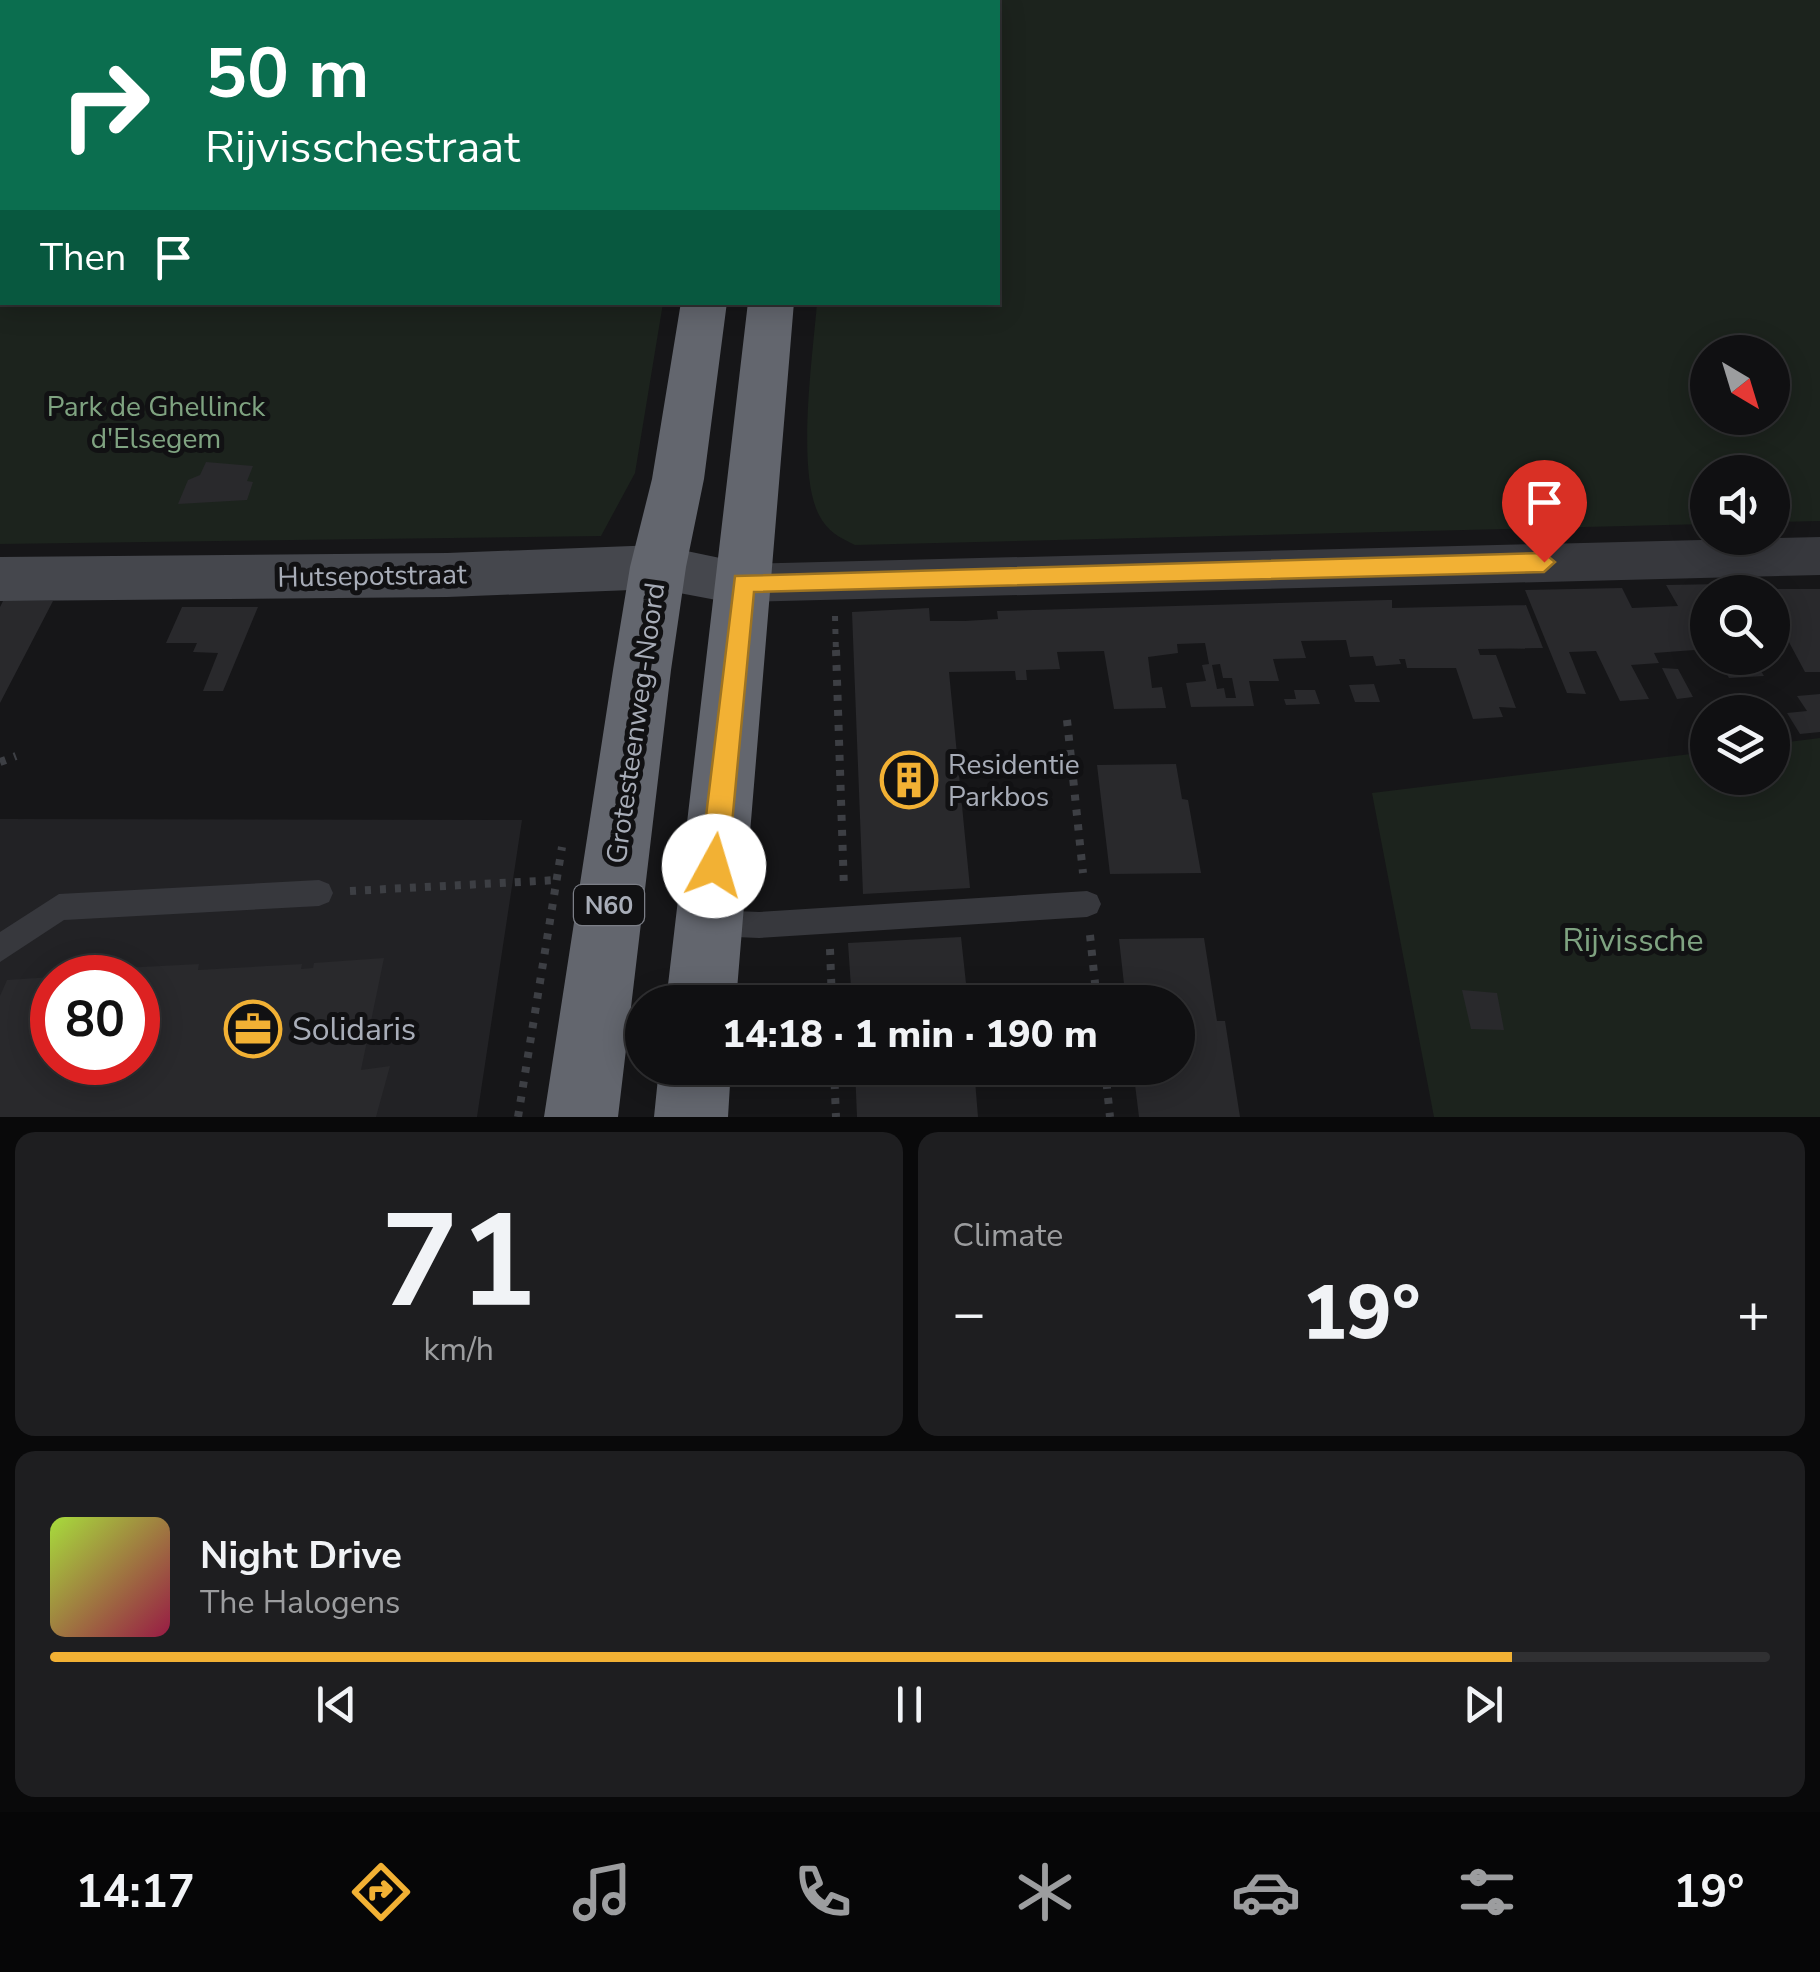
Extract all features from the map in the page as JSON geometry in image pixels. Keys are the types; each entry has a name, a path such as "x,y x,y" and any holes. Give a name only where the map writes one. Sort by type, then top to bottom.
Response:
{"highway":[{"name":"N60","path":"658,567 678,479 704,305"},
{"path":"703,985 771,305"},
{"name":"Grotesteenweg-Noord","path":"581,1117 658,567"},
{"path":"691,1117 694,1085"}],"street":[{"path":"743,583 1820,556"},
{"name":"Hutsepotstraat","path":"0,579 447,575 658,567 743,583"}],"lane":[{"path":"0,948 59,906 318,892"},
{"path":"709,923 837,920 1087,904"}],"path":[{"path":"833,985 837,920 834,580"},
{"path":"1067,720 1096,985"},
{"path":"0,762 16,756"},
{"path":"318,892 613,877"},
{"path":"835,1085 836,1117"},
{"path":"1106,1085 1110,1117"}],"shaded area":[{"path":"0,819 522,820 477,1117 0,1117"}],"green space":[{"path":"1000,0 1820,0 1820,521 1790,522 1790,455 1690,455 1690,524 855,545 839,537 819,515 812,495 807,442 817,305 1000,305"},
{"name":"Park de Ghellinck d'Elsegem","path":"0,305 663,305 635,473 601,536 0,544"},
{"name":"Rijvissche","path":"1820,738 1820,1117 1434,1117 1372,793 1690,754 1690,795 1790,795 1790,742"}],"building":[{"path":"206,462 253,466 247,481 253,482 247,500 178,504 188,480 200,475"},
{"path":"1666,585 1690,585 1690,650 1654,653 1659,663 1631,665 1649,699 1620,701 1596,651 1569,652 1586,694 1567,693 1525,590 1622,588 1632,608 1678,606"},
{"path":"1790,589 1820,589 1820,672 1805,672 1790,644"},
{"path":"1387,600 1392,600 1392,608 1526,605 1543,648 1478,649 1480,655 1496,655 1516,708 1499,707 1503,717 1473,719 1456,668 1407,668 1405,659 1399,659 1401,664 1376,666 1373,656 1350,657 1346,640 1301,641 1306,658 1273,659 1279,681 1249,681 1254,706 1191,707 1186,683 1206,681 1202,665 1209,664 1205,643 1177,644 1178,653 1148,657 1152,688 1162,687 1166,708 1114,709 1104,651 1057,652 1060,669 1026,670 1027,680 1016,680 1015,671 949,672 970,888 863,894 852,612 929,608 930,621 965,621 998,619 997,611","holes":["1220,664 1223,678 1232,678 1236,698 1226,698 1224,688 1217,689 1212,665"]},
{"path":"3,601 53,601 0,703 0,607"},
{"path":"182,607 258,607 223,691 203,691 218,653 193,652 197,643 166,643"},
{"path":"1662,668 1678,669 1692,695 1677,699"},
{"path":"1727,675 1764,676 1729,678"},
{"path":"1374,684 1380,702 1355,702 1349,685"},
{"path":"1294,690 1315,690 1320,704 1286,705 1284,699 1296,699"},
{"path":"1820,694 1820,732 1800,734 1790,713 1807,711 1797,696"},
{"path":"1176,764 1182,799 1188,800 1201,873 1110,874 1097,765"},
{"path":"961,937 966,985 851,985 848,943"},
{"path":"1204,938 1217,1021 1225,1021 1240,1117 1139,1117 1135,1085 1195,1085 1195,985 1124,985 1119,939"},
{"name":"Solidaris","path":"384,958 361,1070 390,1066 376,1117 0,1117 0,996 7,980 30,978 30,1085 160,1085 160,966 199,964 198,970 302,964 301,969 313,968 314,963"},
{"path":"1462,990 1497,993 1504,1030 1471,1029"},
{"path":"856,1085 975,1085 978,1117 857,1117"}],"place":[{"name":"Residentie Parkbos","path":"909,780"},
{"name":"Solidaris","path":"253,1029"}],"route":[{"path":"714,866 743,583 1544,562"}]}
